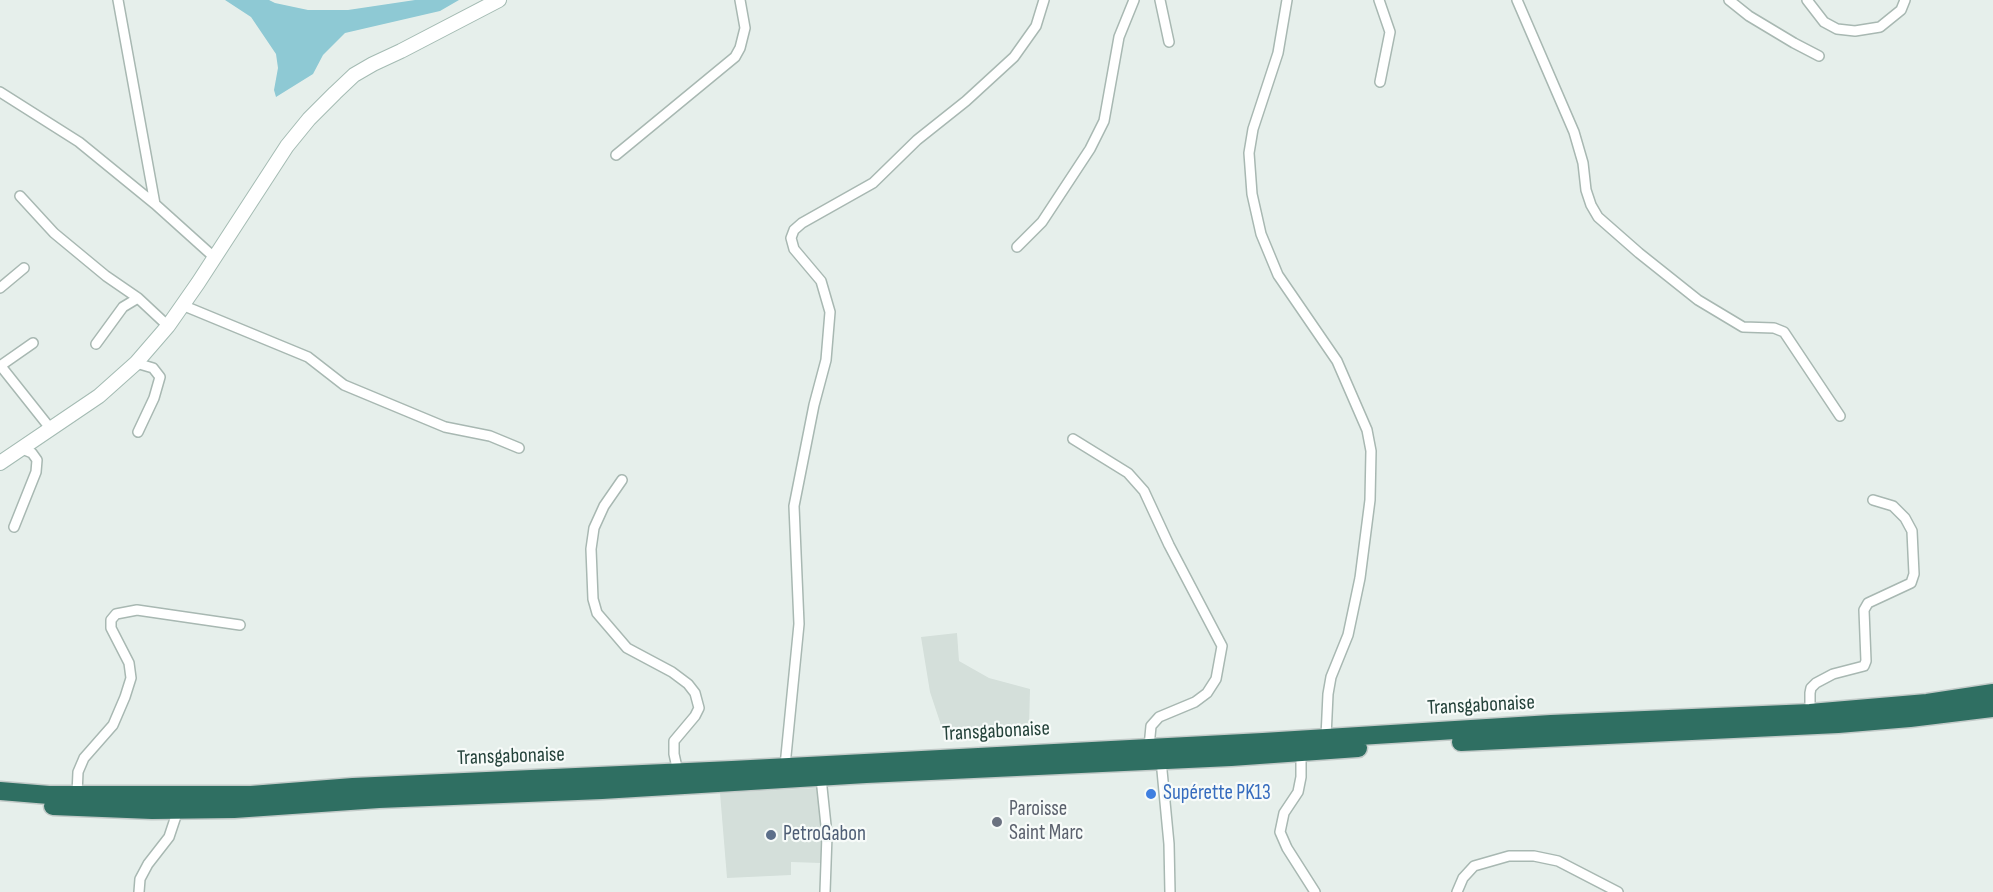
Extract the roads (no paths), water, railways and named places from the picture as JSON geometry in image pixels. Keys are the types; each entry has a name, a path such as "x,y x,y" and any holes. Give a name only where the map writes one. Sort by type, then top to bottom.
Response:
{"highway":[{"name":"Transgabonaise","path":"0,802 67,807 234,809 369,800 602,790 821,778 1155,753 1326,737 1591,722 1810,713 1927,703 1993,693"},
{"name":"Transgabonaise","path":"0,790 40,794 240,796 353,787 785,766 1155,753 1231,757 1425,743 1838,724 1993,708"}],"street":[{"path":"118,0 156,204"},
{"path":"0,463 99,396 136,363 168,326 287,146 309,119 348,81 373,64 499,0"},
{"path":"616,155 735,57 745,28 740,0"},
{"path":"785,766 800,624 794,506 825,360 830,312 821,281 794,249 791,238 794,230 802,223 873,183 917,140 966,101 1014,57 1036,26 1044,0"},
{"path":"1017,247 1042,222 1090,149 1104,121 1119,37 1134,0"},
{"path":"1160,0 1169,42"},
{"path":"1287,0 1278,53 1253,129 1249,153 1252,194 1261,234 1278,274 1337,361 1367,430 1371,452 1370,500 1360,578 1347,635 1331,677 1326,737"},
{"path":"1379,0 1390,32 1380,82"},
{"path":"1517,0 1574,132 1583,163 1586,190 1598,217 1698,300 1743,327 1774,328 1784,332 1840,416"},
{"path":"1729,0 1749,16 1820,56"},
{"path":"1807,0 1824,22 1837,29 1855,32 1880,27 1901,10 1905,0"},
{"path":"0,92 79,142 156,204 215,258"},
{"path":"20,196 54,232 106,276 138,298 168,326"},
{"path":"0,288 24,268"},
{"path":"96,344 123,307 138,298"},
{"path":"182,305 308,357 344,385 445,427 490,436 519,448"},
{"path":"33,343 0,365 50,428"},
{"path":"136,363 153,368 160,377 154,398 138,432"},
{"path":"1073,439 1128,473 1144,491 1169,545 1222,646 1216,679 1207,693 1195,702 1159,717 1151,726 1169,844 1170,892"},
{"path":"14,527 36,472 37,460 32,453 20,448"},
{"path":"622,480 604,506 594,528 591,549 593,599 597,614 605,626 627,648 672,672 695,693 699,708 674,741 678,772"},
{"path":"1810,713 1810,693 1816,683 1833,674 1864,666 1866,661 1864,610 1868,603 1911,583 1914,574 1912,531 1905,518 1893,506 1873,500"},
{"path":"77,794 78,772 84,758 113,725 131,678 129,663 111,628 111,620 116,614 137,610 240,625"},
{"path":"1301,752 1301,777 1298,792 1284,813 1280,832 1287,848 1315,892"},
{"path":"821,778 827,835 825,892"},
{"path":"139,892 140,879 148,864 169,837 178,810"},
{"path":"1457,892 1463,878 1474,866 1509,856 1534,856 1558,861 1618,892"}],"water":[{"path":"225,0 269,0 308,10 348,10 415,0 459,0 440,11 345,33 323,55 313,74 276,97 274,90 278,68 276,54 251,17"}],"place":[{"name":"Supérette PK13","path":"1151,794"},
{"name":"Paroisse Saint Marc","path":"997,822"},
{"name":"PetroGabon","path":"771,835"}]}
